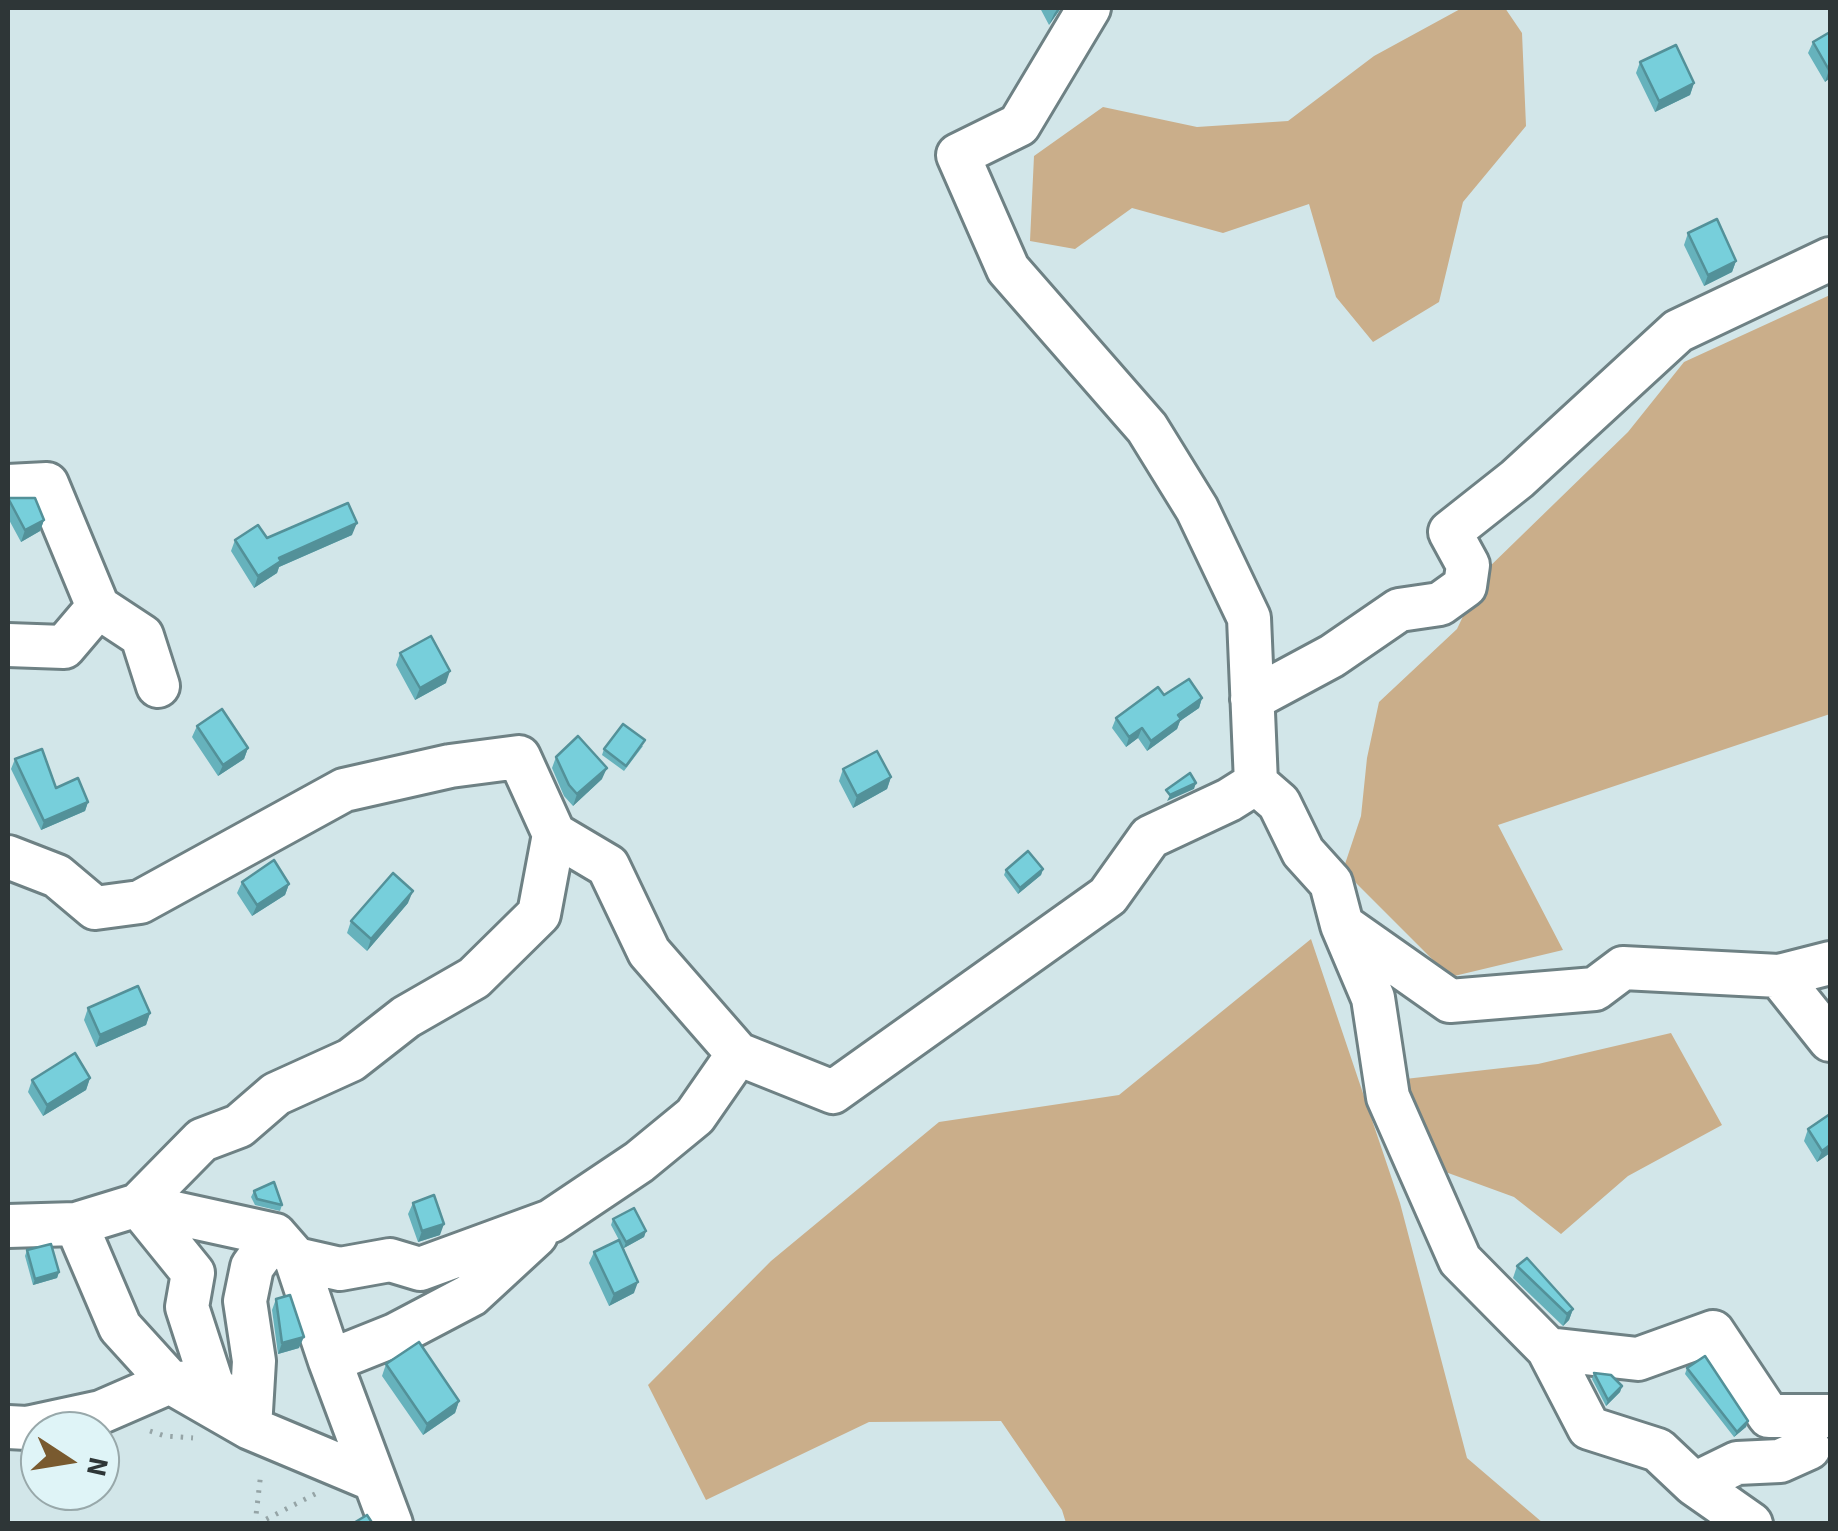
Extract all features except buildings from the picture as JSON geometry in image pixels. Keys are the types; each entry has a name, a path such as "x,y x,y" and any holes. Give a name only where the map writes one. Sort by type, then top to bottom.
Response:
{"street":[{"path":"1089,8 1019,125 958,155 1008,269 1148,428 1197,510 1249,618 1256,783 1279,803 1303,852 1331,883 1342,926 1374,998 1388,1097 1460,1260 1548,1349 1589,1428 1658,1450 1694,1484 1751,1524"},
{"path":"1252,699 1332,656 1399,610 1440,604 1465,586 1468,564 1450,532 1516,478 1678,331 1830,260"},
{"path":"8,486 47,484 98,606 142,636 158,686"},
{"path":"8,645 64,647 98,606"},
{"path":"8,857 57,876 95,908 140,902 344,790 450,766 519,758 554,834 608,866 649,952 738,1054 833,1092 1108,896 1150,837 1256,783"},
{"path":"8,1226 76,1224 138,1205 202,1140 239,1126 276,1094 351,1060 406,1018 474,978 539,914 554,834"},
{"path":"1342,926 1450,1001 1595,988 1623,968 1780,976 1830,963"},
{"path":"1780,976 1830,1040"},
{"path":"330,1361 395,1335 472,1295 551,1221 639,1162 695,1116 738,1054"},
{"path":"138,1205 285,1247 340,1269 390,1260 420,1269 551,1221"},
{"path":"138,1205 192,1273 187,1307 212,1384 250,1428"},
{"path":"76,1224 120,1327 170,1382 250,1428 374,1480"},
{"path":"285,1247 391,1524"},
{"path":"250,1428 254,1361 245,1301 252,1268 285,1247"},
{"path":"1548,1349 1638,1358 1713,1332 1769,1416 1825,1446"},
{"path":"103,1411 170,1382 212,1384"},
{"path":"1694,1484 1738,1464 1780,1462 1825,1446"}],"path":[{"path":"120,1419 165,1436 198,1438"},
{"path":"250,1428 262,1467 256,1524"},
{"path":"256,1524 328,1488 374,1480"}],"shaded area":[{"path":"1462,8 1505,8 1522,33 1526,126 1463,202 1439,302 1373,342 1336,297 1309,204 1223,233 1132,208 1075,249 1030,241 1034,156 1103,107 1197,127 1288,121 1374,56"},
{"path":"1830,295 1830,714 1498,825 1563,950 1450,977 1343,870 1361,816 1367,758 1379,702 1457,629 1484,572 1628,432 1684,362"},
{"path":"1311,939 1400,1203 1467,1458 1543,1523 1066,1523 1062,1510 1001,1421 869,1422 706,1500 648,1385 771,1261 939,1122 1119,1095"},
{"path":"1671,1033 1722,1125 1628,1176 1561,1234 1514,1197 1440,1170 1405,1079 1538,1064"}]}
